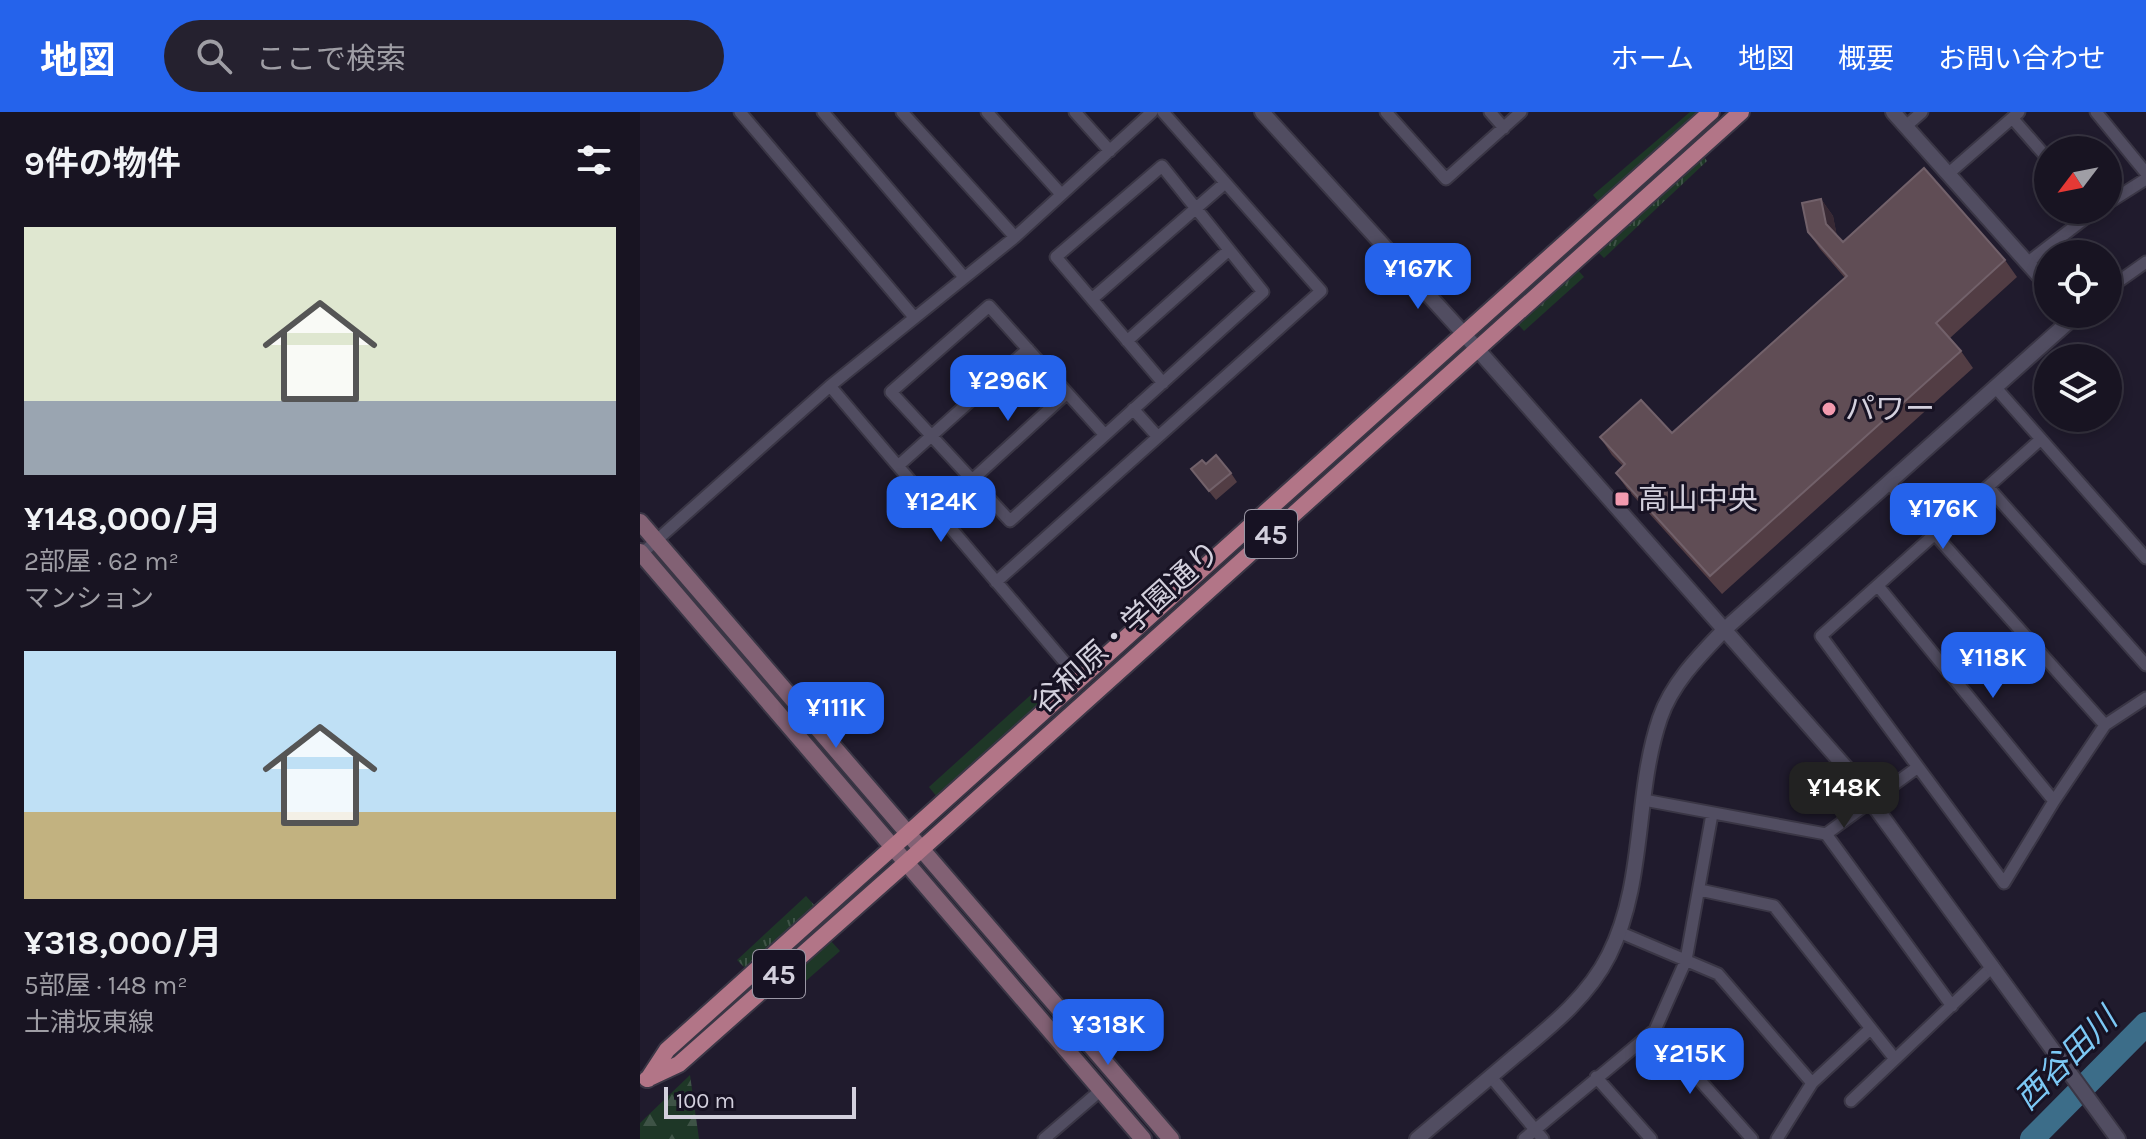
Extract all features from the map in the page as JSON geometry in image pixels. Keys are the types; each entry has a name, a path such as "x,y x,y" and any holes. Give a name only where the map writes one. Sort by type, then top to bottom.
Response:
{"main road":[{"name":"谷和原・学園通り","path":"893,847 1711,112"},
{"name":"谷和原・学園通り","path":"907,862 1741,112"},
{"path":"640,522 1171,1139"},
{"path":"640,553 1143,1139"},
{"name":"45","path":"644,1082 667,1050 893,847"},
{"name":"45","path":"644,1082 679,1064 907,862"}],"street":[{"path":"740,112 914,317"},
{"path":"823,112 964,277"},
{"path":"902,112 1015,237"},
{"path":"987,112 1061,194"},
{"path":"1075,112 1110,151"},
{"path":"640,553 830,386 1015,237 1152,112"},
{"path":"996,582 1321,291 1163,112"},
{"path":"1262,112 1464,334 1821,739 1871,801 2118,1139"},
{"path":"1386,112 1446,179 1521,112"},
{"path":"1490,112 1504,128"},
{"path":"1893,112 2034,271"},
{"path":"1906,126 1922,112"},
{"path":"2096,112 2146,176 2122,193"},
{"path":"1948,174 2016,115 2034,140"},
{"path":"1105,435 989,306 891,392 1010,521 1105,435 1133,409 1163,383 1263,292 1162,166 1056,257 1163,383"},
{"path":"1092,299 1225,183"},
{"path":"2027,263 2077,224"},
{"path":"1127,341 1229,250"},
{"path":"2122,279 2146,262"},
{"path":"1417,1139 1577,1000 1595,978 1619,932 1629,897 1661,717 1682,678 1724,630 2061,328"},
{"path":"898,466 1028,349"},
{"path":"830,386 1079,679"},
{"path":"1996,388 2146,558"},
{"path":"972,480 1067,393"},
{"path":"1133,409 1158,437"},
{"path":"2041,439 1821,636 2004,883 2105,725 2146,698"},
{"path":"1889,483 2105,725"},
{"path":"1988,487 2146,665"},
{"path":"1878,586 2054,801"},
{"path":"1826,834 1918,767"},
{"path":"1644,800 1826,834 1952,1006"},
{"path":"1524,1139 1539,1134 1596,1077 1655,1030 1686,960 1712,814"},
{"path":"1700,890 1774,906 1869,1030 1895,1059"},
{"path":"1619,932 1718,974 1812,1083"},
{"path":"1851,1101 1993,966"},
{"path":"1655,1030 1752,1139"},
{"path":"1777,1139 1812,1083 1869,1030"},
{"path":"1491,1077 1539,1134"},
{"path":"1596,1077 1651,1139"},
{"path":"1044,1139 1101,1090"}],"green space":[{"path":"1690,112 1699,112 1599,202 1593,195"},
{"path":"1704,157 1707,161 1604,258 1598,252"},
{"path":"1577,269 1584,277 1524,331 1517,323"},
{"path":"1033,693 1041,703 937,797 929,787"},
{"path":"806,896 815,906 746,969 737,960"},
{"path":"831,941 840,951 791,994 783,984"},
{"path":"690,1075 699,1139 640,1139 640,1123"}],"building":[{"path":"1924,168 2005,260 1936,323 1961,351 1710,576 1616,473 1625,464 1600,437 1641,400 1672,433 1847,276 1808,232 1802,203 1821,199 1826,224 1843,242"},
{"path":"1216,455 1231,473 1209,491 1191,469 1202,460 1206,464"}],"waterway":[{"name":"西谷田川","path":"2032,1139 2146,1024"}],"place":[{"name":"パワー","path":"1829,409"},
{"name":"高山中央","path":"1622,499"}]}
